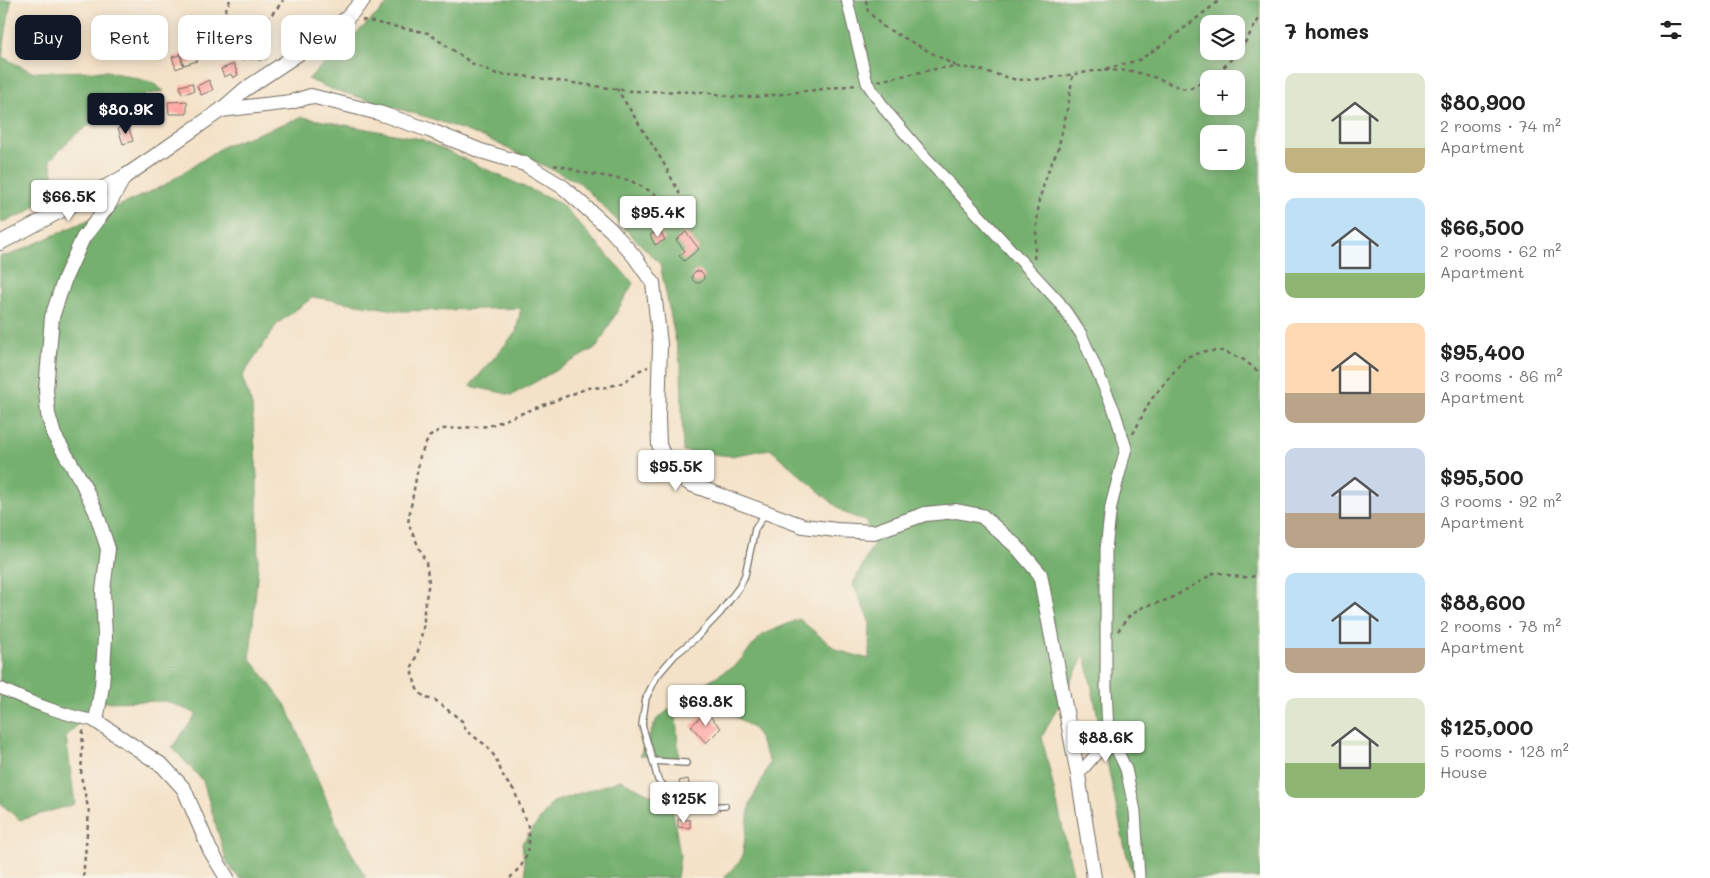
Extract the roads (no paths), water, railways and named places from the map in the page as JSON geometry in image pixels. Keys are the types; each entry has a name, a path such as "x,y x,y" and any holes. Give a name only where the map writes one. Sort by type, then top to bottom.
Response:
{"street":[{"path":"0,243 124,176 221,110 244,90 322,38 348,17 363,0"},
{"path":"847,0 867,83 887,112 927,159 1059,302 1081,334 1114,410 1126,448 1111,506 1106,549 1106,687 1108,731 1126,769 1135,811 1139,878"},
{"path":"221,110 291,102 311,96 379,113 482,151 525,164 563,187 612,230 654,283 660,344 659,445 669,468 690,484 803,526 836,530 874,532 925,514 956,512 982,516 1016,546 1040,574 1078,775 1094,878"},
{"path":"90,720 102,686 106,638 103,590 108,548 96,512 82,482 54,435 48,414 46,390 52,317 65,278 83,238 108,206 124,176"},
{"path":"0,688 40,706 90,720 163,766 184,789 210,850 227,878"},
{"path":"1078,775 1096,754 1108,731"}],"lane":[{"path":"725,806 702,807 679,801 658,780 642,725 646,698 658,676 675,655 708,625 740,586 745,575 756,529 766,512"},
{"path":"653,761 686,763"}]}
